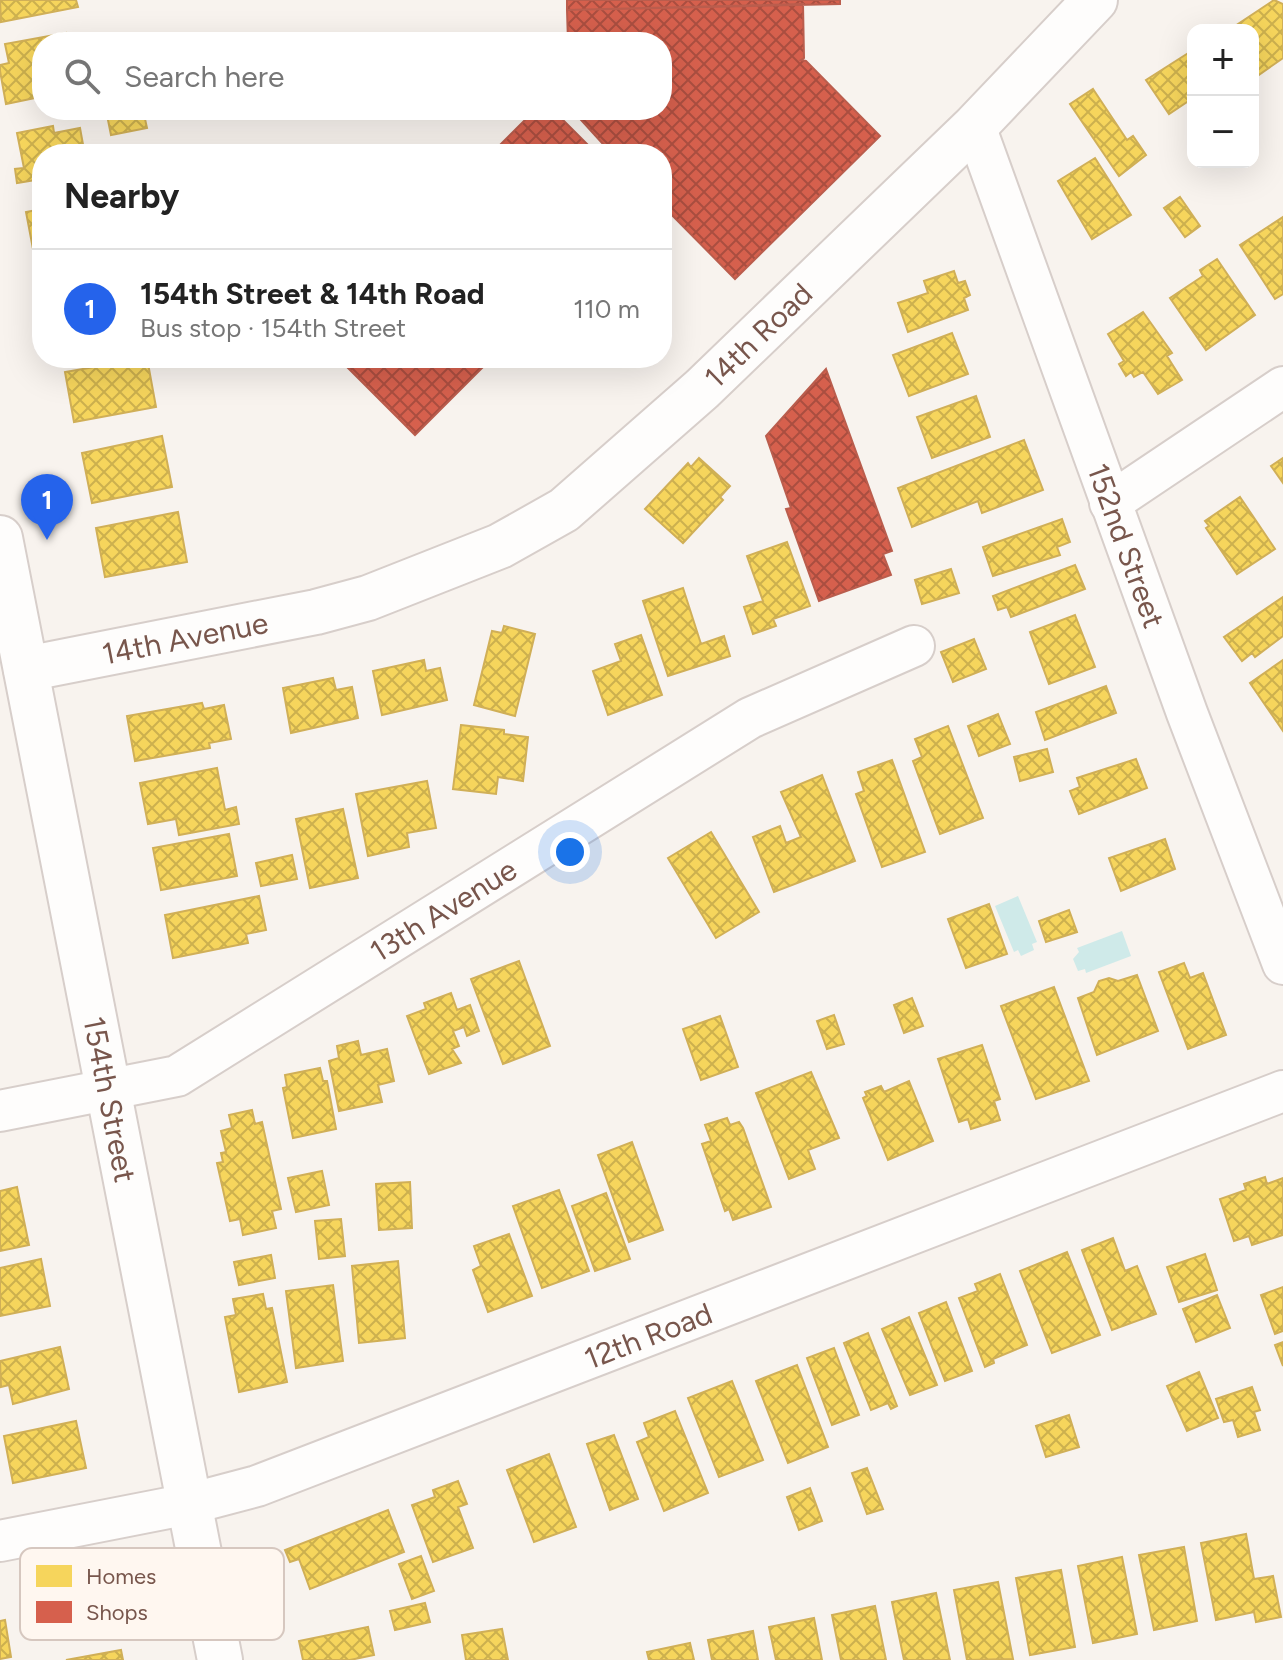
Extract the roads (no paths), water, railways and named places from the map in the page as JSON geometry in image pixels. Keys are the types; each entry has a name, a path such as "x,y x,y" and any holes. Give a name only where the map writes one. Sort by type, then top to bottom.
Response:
{"street":[{"name":"14th Road","path":"368,598 500,546 564,510 702,389 975,126 1095,0"},
{"name":"152nd Street","path":"975,126 1110,503 1283,964"},
{"path":"1110,503 1283,387"},
{"name":"154th Street","path":"0,538 13,672 110,1090 198,1548"},
{"name":"14th Avenue","path":"13,672 316,612 368,598"},
{"name":"13th Avenue","path":"0,1111 177,1076 750,718 914,646"},
{"name":"12th Road","path":"0,1541 189,1504 257,1486 1283,1091"},
{"name":"154th Street","path":"216,1640 220,1660"}],"water":[{"path":"1018,896 1037,942 1032,944 1034,950 1021,956 1018,950 1014,952 995,906"},
{"path":"1122,931 1131,956 1086,973 1085,969 1078,971 1073,959 1079,952 1077,948"}],"place":[{"name":"154th Street & 14th Road","path":"47,540"}]}
